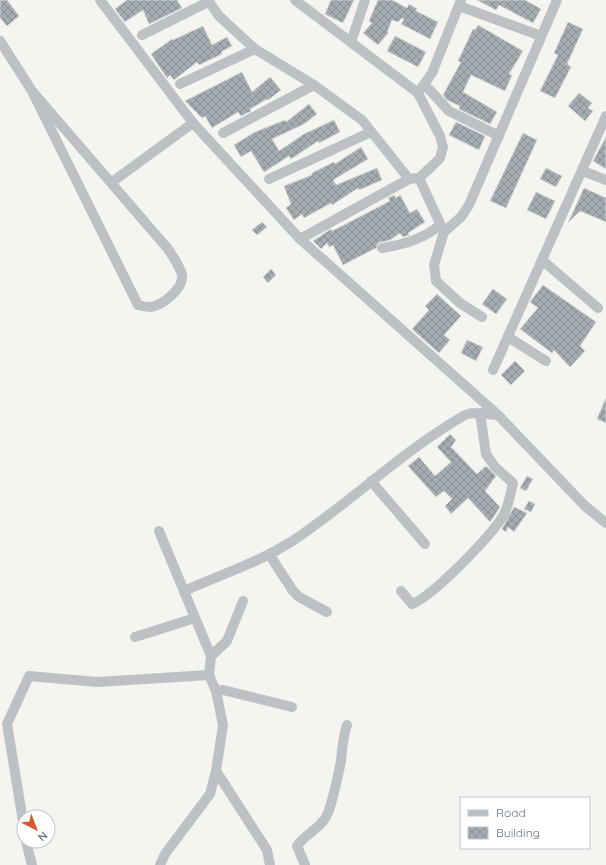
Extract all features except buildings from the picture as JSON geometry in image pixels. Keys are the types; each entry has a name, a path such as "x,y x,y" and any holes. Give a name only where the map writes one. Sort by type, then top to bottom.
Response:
{"street":[{"path":"100,0 193,123 300,239 498,415 585,506 606,523"},
{"path":"294,0 337,34 351,42 418,93 440,136 443,147 440,158 414,178 300,239"},
{"path":"351,42 365,0"},
{"path":"382,248 396,246 442,228 461,216 469,205 556,0"},
{"path":"142,35 208,1 219,16 254,49 314,85 354,113 414,178 442,228 434,265 436,281 460,303 482,317"},
{"path":"418,93 425,85 438,61 460,3 541,36"},
{"path":"0,41 32,91 138,305 152,306 175,293 181,284 182,276 180,269 168,249 112,182 32,91"},
{"path":"180,84 254,49"},
{"path":"223,133 314,85"},
{"path":"425,85 449,110 499,136"},
{"path":"493,370 583,171 606,116"},
{"path":"112,182 193,123"},
{"path":"270,179 371,132"},
{"path":"583,171 606,180"},
{"path":"542,260 598,308"},
{"path":"508,337 546,361"},
{"path":"184,591 269,554 294,539 371,481 465,414 480,413 498,415"},
{"path":"401,591 412,604 432,591 447,578 498,523 506,509 513,483 494,467 486,454 480,413"},
{"path":"371,481 425,544"},
{"path":"159,531 211,656 209,675 216,691 223,725 216,771 210,794 165,854 160,865"},
{"path":"269,554 293,591 299,597 327,612"},
{"path":"211,656 227,641 243,601"},
{"path":"135,637 195,618"},
{"path":"21,809 7,724 29,676 97,682 209,675"},
{"path":"216,691 223,690 292,707"},
{"path":"305,865 297,846 305,836 322,824 328,812 341,762 343,736 347,725"},
{"path":"216,771 267,850 270,865"},
{"path":"28,849 32,865"}]}
